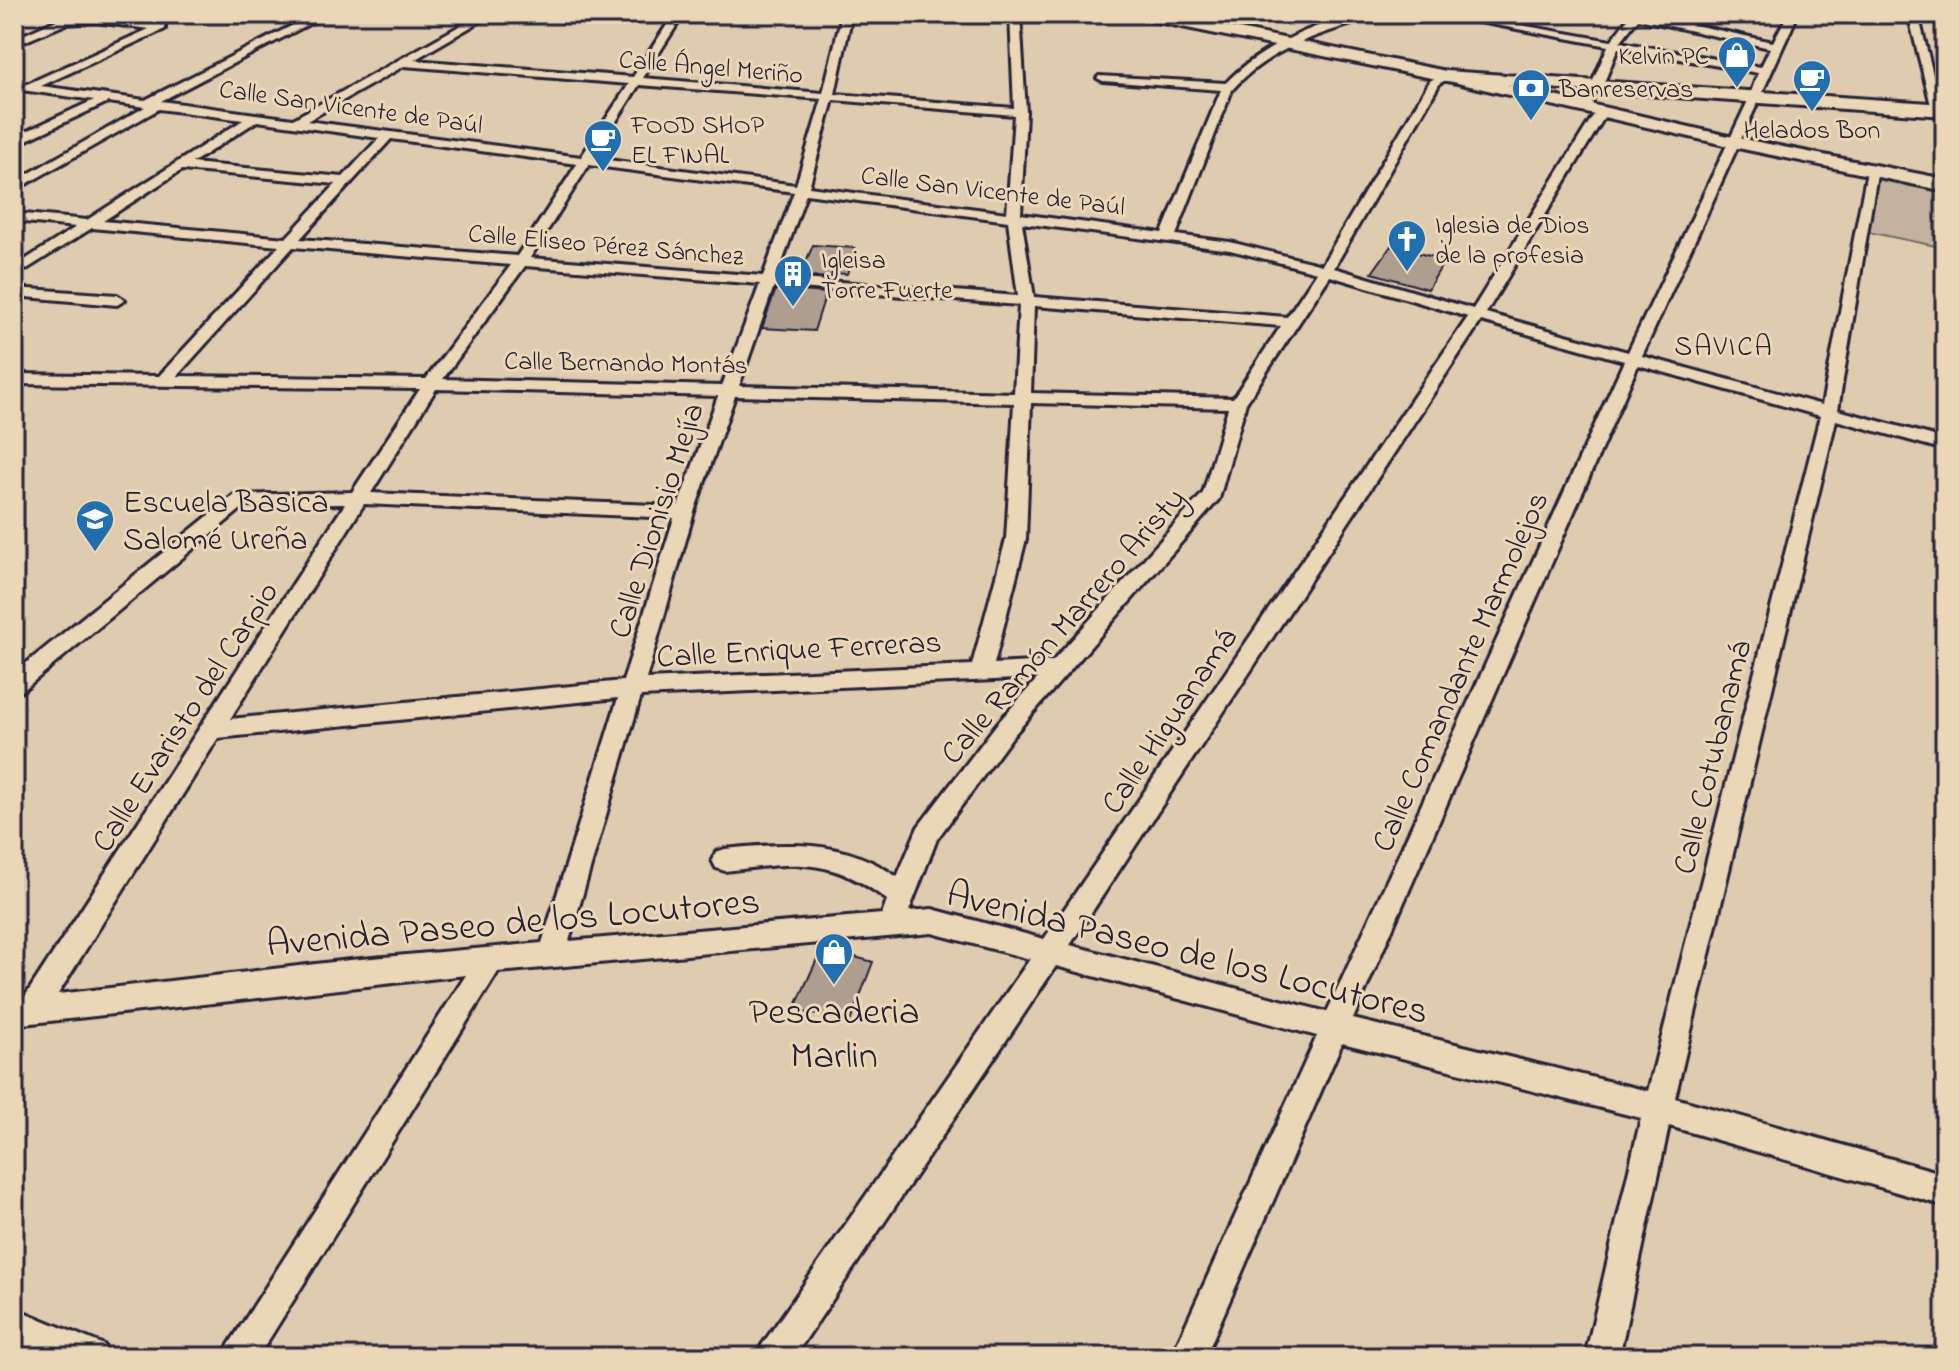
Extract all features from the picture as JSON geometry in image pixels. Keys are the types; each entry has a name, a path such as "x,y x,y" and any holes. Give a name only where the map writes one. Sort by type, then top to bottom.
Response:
{"main road":[{"path":"1143,14 1172,16 1733,142 1945,185"},
{"path":"1446,76 1942,109"}],"street":[{"path":"14,187 153,103 323,14"},
{"path":"296,122 488,14"},
{"name":"Calle Evaristo del Carpio","path":"23,1011 211,730 431,384 521,261 586,163 679,14"},
{"name":"Calle Dionisio Mejía","path":"552,955 685,512 771,281 801,190 828,98 847,14"},
{"path":"981,672 1016,539 1027,303 1014,217 1020,112 1015,14"},
{"path":"1168,236 1228,87 1242,72 1288,44 1369,14"},
{"path":"1442,14 1764,71"},
{"path":"1597,85 1614,44 1634,14 1776,46"},
{"name":"Calle Comandante Marmolejos","path":"1188,1357 1633,359 1793,14"},
{"path":"1913,14 1942,109"},
{"path":"14,43 64,18 161,27 14,94"},
{"name":"Calle Ángel Meriño","path":"399,62 1020,112"},
{"name":"Calle Ramón Marrero Aristy","path":"890,925 927,834 1004,731 1212,495 1238,403 1326,270 1436,81 1446,76"},
{"path":"1103,78 1228,87"},
{"name":"Calle Higuanamá","path":"774,1357 1050,953 1477,315 1594,109 1586,92 1597,85"},
{"name":"Calle San Vicente de Paúl","path":"14,86 1230,246 1326,270 1945,445"},
{"path":"14,142 107,98"},
{"path":"14,273 257,116"},
{"path":"164,380 388,135"},
{"path":"178,166 347,181"},
{"name":"Calle Cotubanamá","path":"1602,1357 1658,1108 1829,413 1873,171"},
{"name":"Calle Eliseo Pérez Sánchez","path":"14,217 292,243 1291,322"},
{"path":"14,292 117,300"},
{"name":"Calle Bernando Montás","path":"14,379 431,384 1238,403"},
{"path":"14,685 241,499 359,498 685,512"},
{"name":"Calle Enrique Ferreras","path":"211,730 633,688 1056,669"},
{"path":"725,860 806,851 858,865 902,896"},
{"name":"Avenida Paseo de los Locutores","path":"23,1011 350,973 932,921 1336,1028 1658,1108 1945,1190"},
{"path":"238,1357 491,960"},
{"path":"14,1325 92,1357"}],"shaded area":[{"path":"1873,171 1945,185 1945,248 1863,231"}],"building":[{"path":"813,245 855,248 847,274 832,273 831,278 800,276"},
{"name":"Iglesia de Dios de la profesia","path":"1391,246 1445,260 1428,289 1372,273"},
{"name":"Igleisa Torre Fuerte","path":"776,289 826,293 814,331 762,328"},
{"name":"Pescaderia Marlin","path":"822,948 873,962 850,1022 794,1010"}],"place":[{"name":"Kelvin PC","path":"1737,89"},
{"name":"Helados Bon","path":"1812,113"},
{"name":"Banreservas","path":"1531,122"},
{"name":"FOOD SHOP EL FINAL","path":"603,173"},
{"name":"Iglesia de Dios de la profesia","path":"1407,273"},
{"name":"Igleisa Torre Fuerte","path":"793,308"},
{"name":"Escuela Basica Salomé Ureña","path":"95,553"},
{"name":"Pescaderia Marlin","path":"834,986"}],"district":[{"name":"SAVICA","path":"1724,345"}]}
